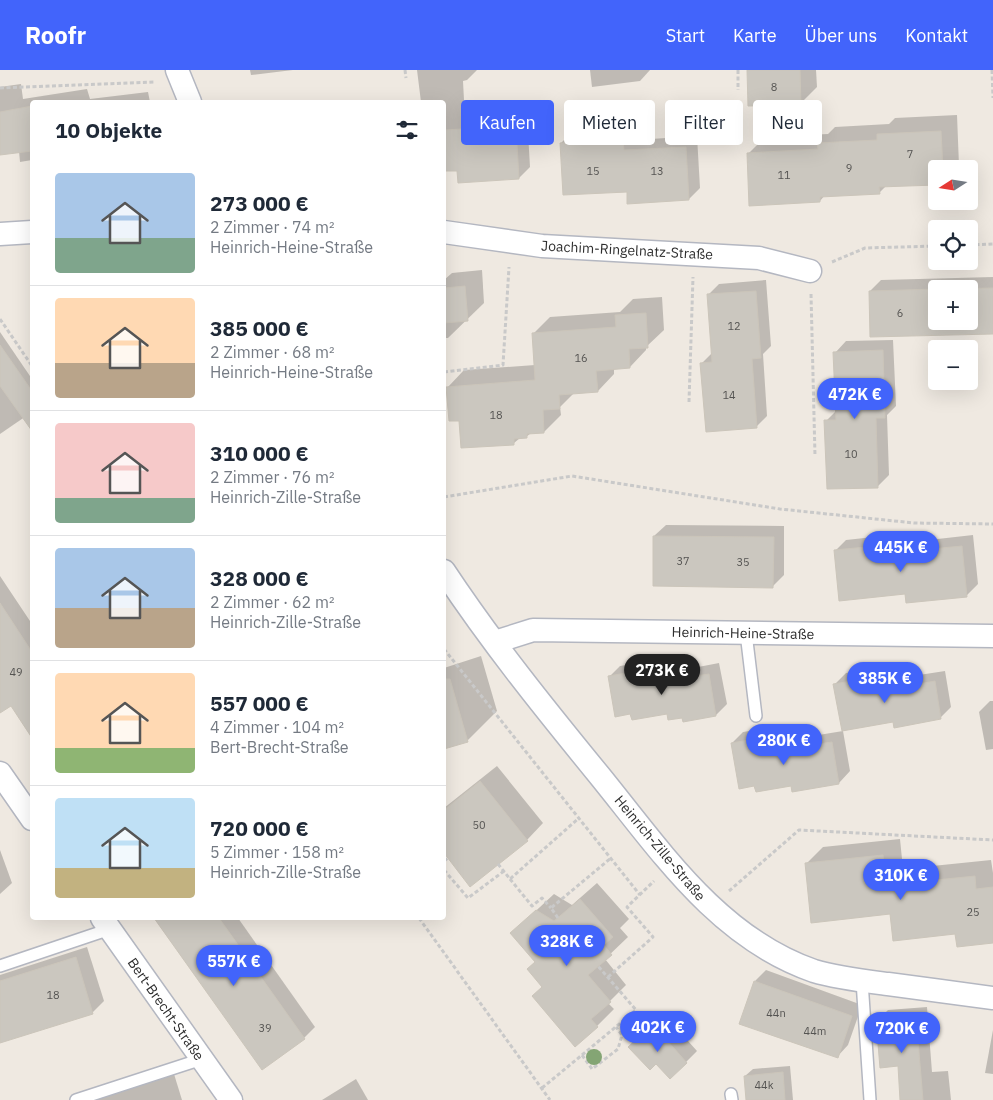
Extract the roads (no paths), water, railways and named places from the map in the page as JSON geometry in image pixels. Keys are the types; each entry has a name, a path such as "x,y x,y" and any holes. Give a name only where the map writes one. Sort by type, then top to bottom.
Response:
{"street":[{"path":"179,75 189,100"},
{"path":"0,234 30,232"},
{"name":"Joachim-Ringelnatz-Straße","path":"446,232 542,246 759,258 810,271"},
{"name":"Heinrich-Zille-Straße","path":"446,574 554,720 670,865 710,907 760,945 814,970 862,981 993,998"},
{"name":"Heinrich-Heine-Straße","path":"495,642 533,630 993,636"},
{"path":"3,782 30,816"},
{"name":"Bert-Brecht-Straße","path":"106,923 231,1100"}],"lane":[{"path":"746,633 756,716"},
{"path":"0,966 106,923"},
{"path":"862,981 870,1100"},
{"path":"76,1100 202,1059"}]}
